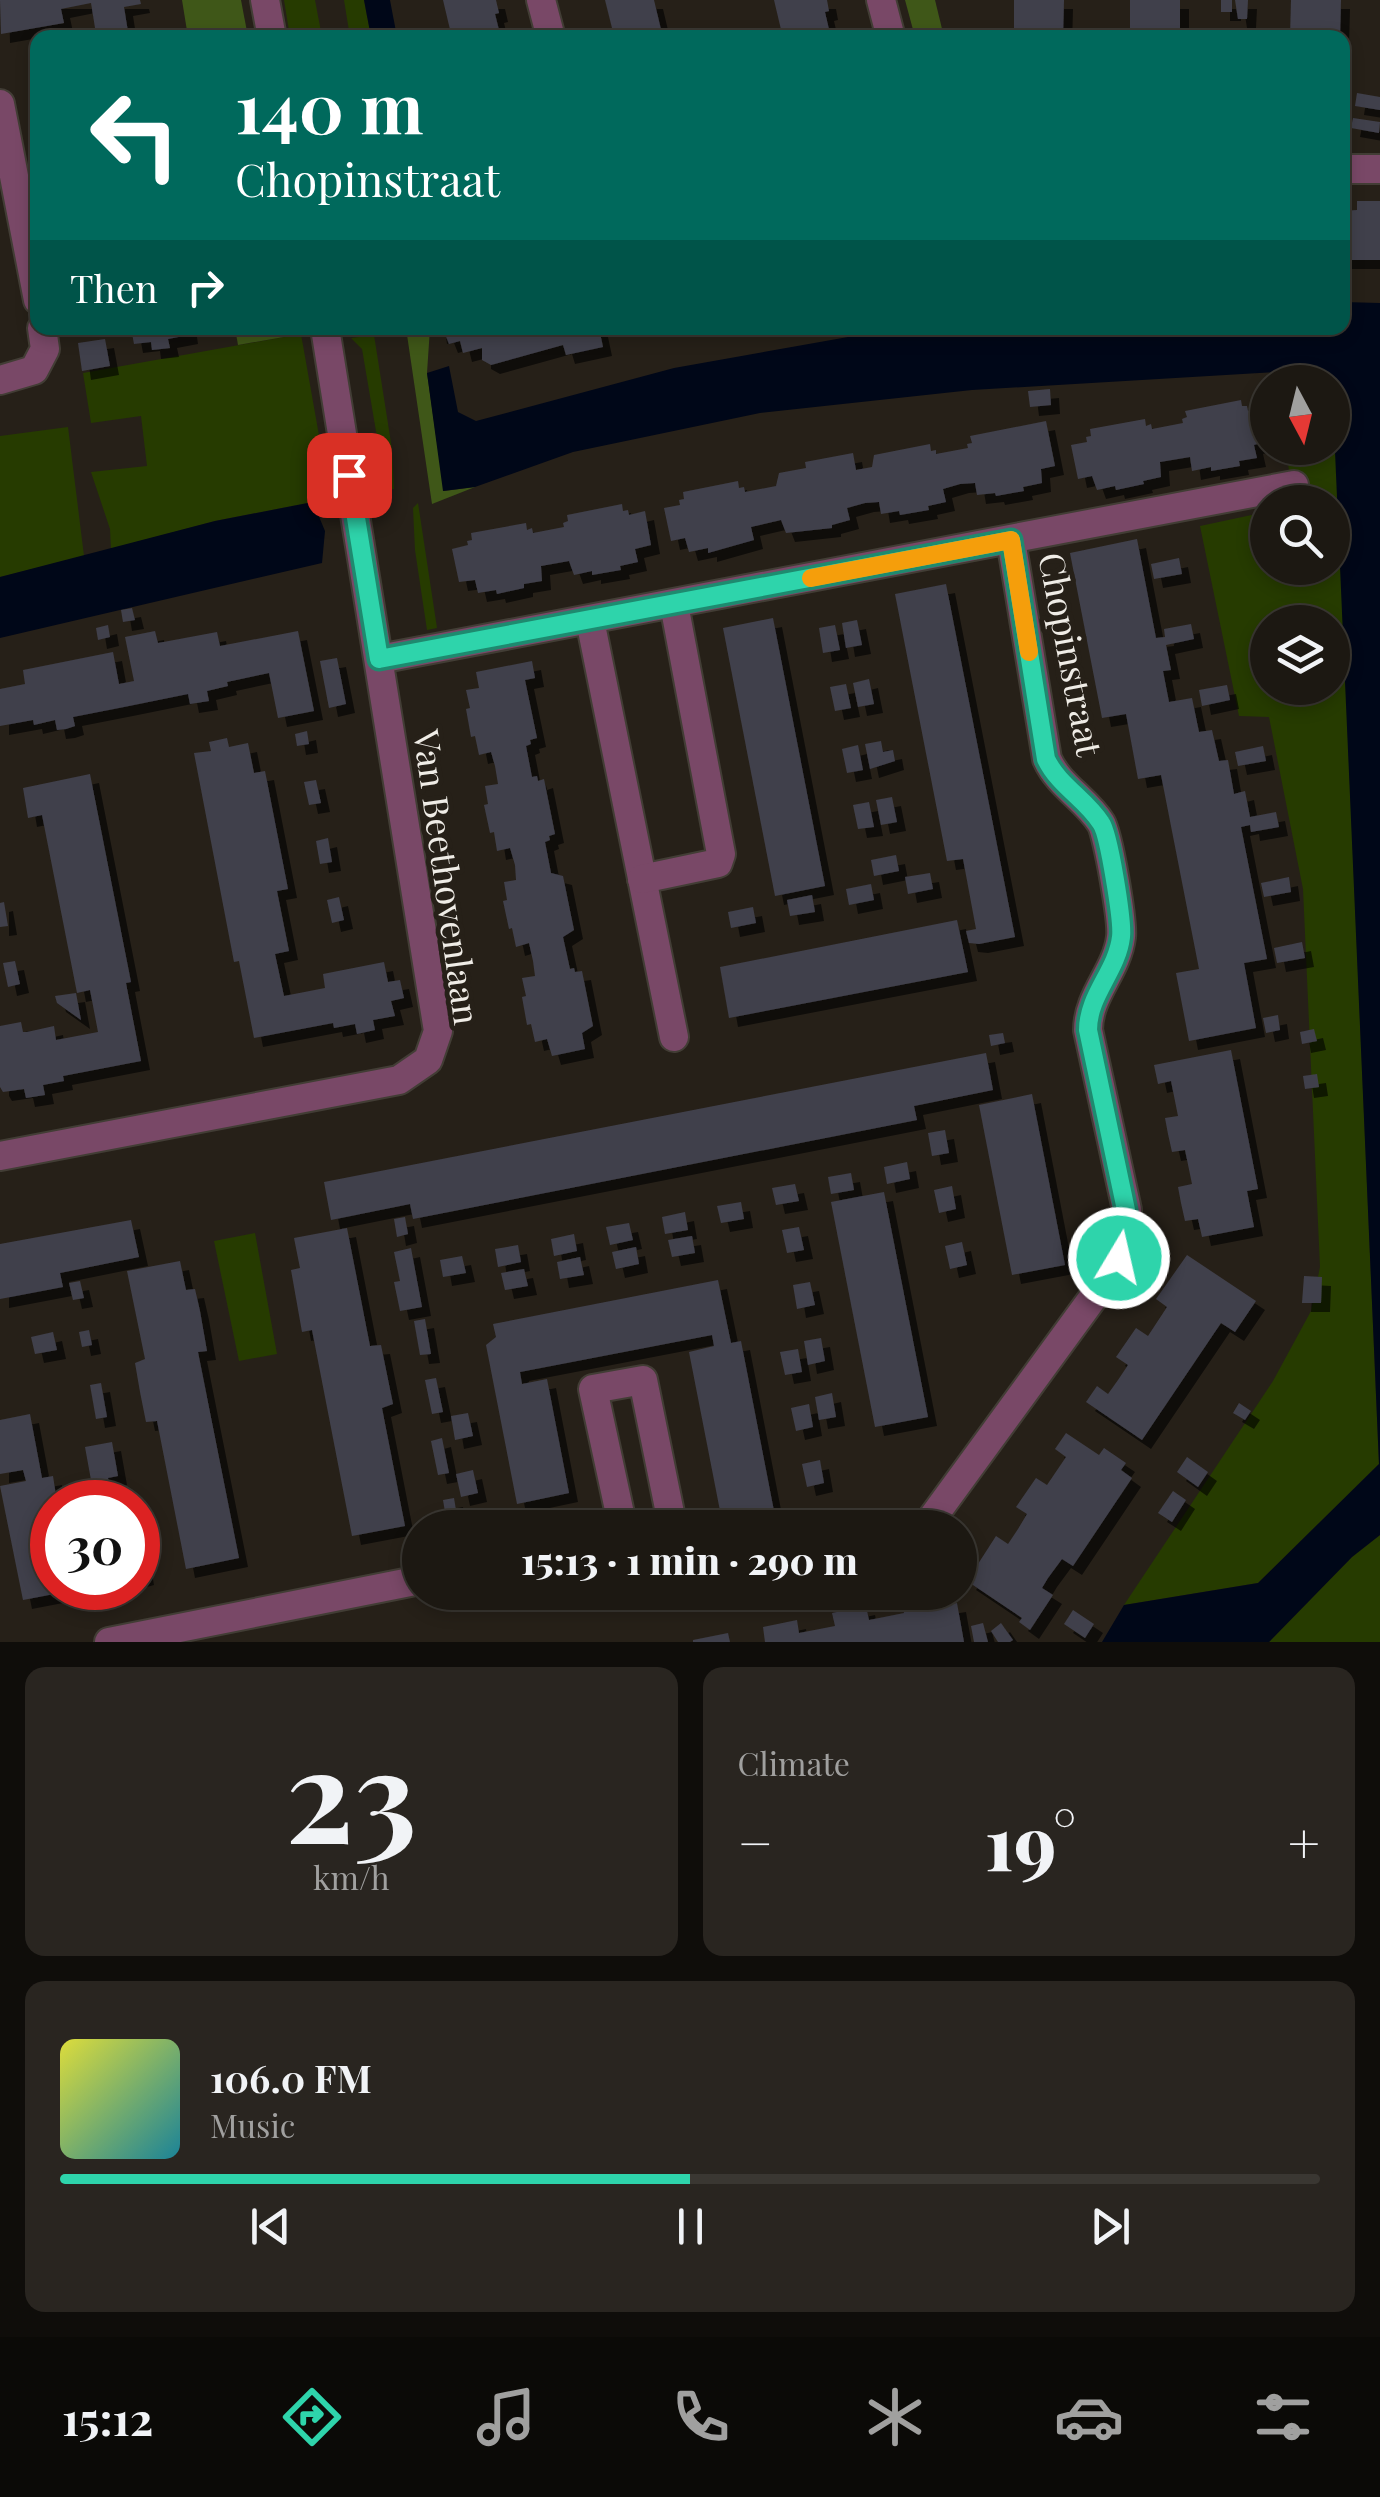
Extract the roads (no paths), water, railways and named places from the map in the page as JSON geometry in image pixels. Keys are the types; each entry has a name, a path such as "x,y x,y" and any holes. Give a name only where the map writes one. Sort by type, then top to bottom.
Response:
{"street":[{"path":"265,0 271,30"},
{"path":"541,0 549,30"},
{"path":"882,0 889,30"},
{"path":"0,104 30,256"},
{"path":"1350,170 1380,170"},
{"path":"0,380 34,370 45,349 43,335"},
{"name":"Van Beethovenlaan","path":"0,1156 399,1080 428,1060 438,1031 326,335"},
{"name":"Chopinstraat","path":"379,659 1250,494"},
{"name":"Chopinstraat","path":"938,1510 1111,1273 1127,1229 1088,1030 1088,1014 1118,950 1122,922 1103,825 1053,773 1046,759 1011,540"},
{"path":"642,879 718,863 722,854 674,604"},
{"path":"590,620 674,1038"},
{"path":"620,1510 593,1389 643,1380 670,1510"},
{"path":"109,1642 402,1584"}],"water":[{"path":"364,0 390,0 396,30 370,30"},
{"path":"1350,302 1380,303 1380,1535 1352,1557 1269,1642 1102,1642 1124,1605 1258,1583 1379,1464 1346,705 1350,705 1350,605 1342,605 1341,585 1350,585 1350,485 1336,485 1336,465 1350,465 1350,365 1250,365 1250,374 972,390 760,413 573,452 475,487 443,491 427,373 449,366 458,412 476,421 674,368 859,335 1350,335"},
{"path":"313,502 325,531 322,563 0,638 0,577 215,521"}]}
